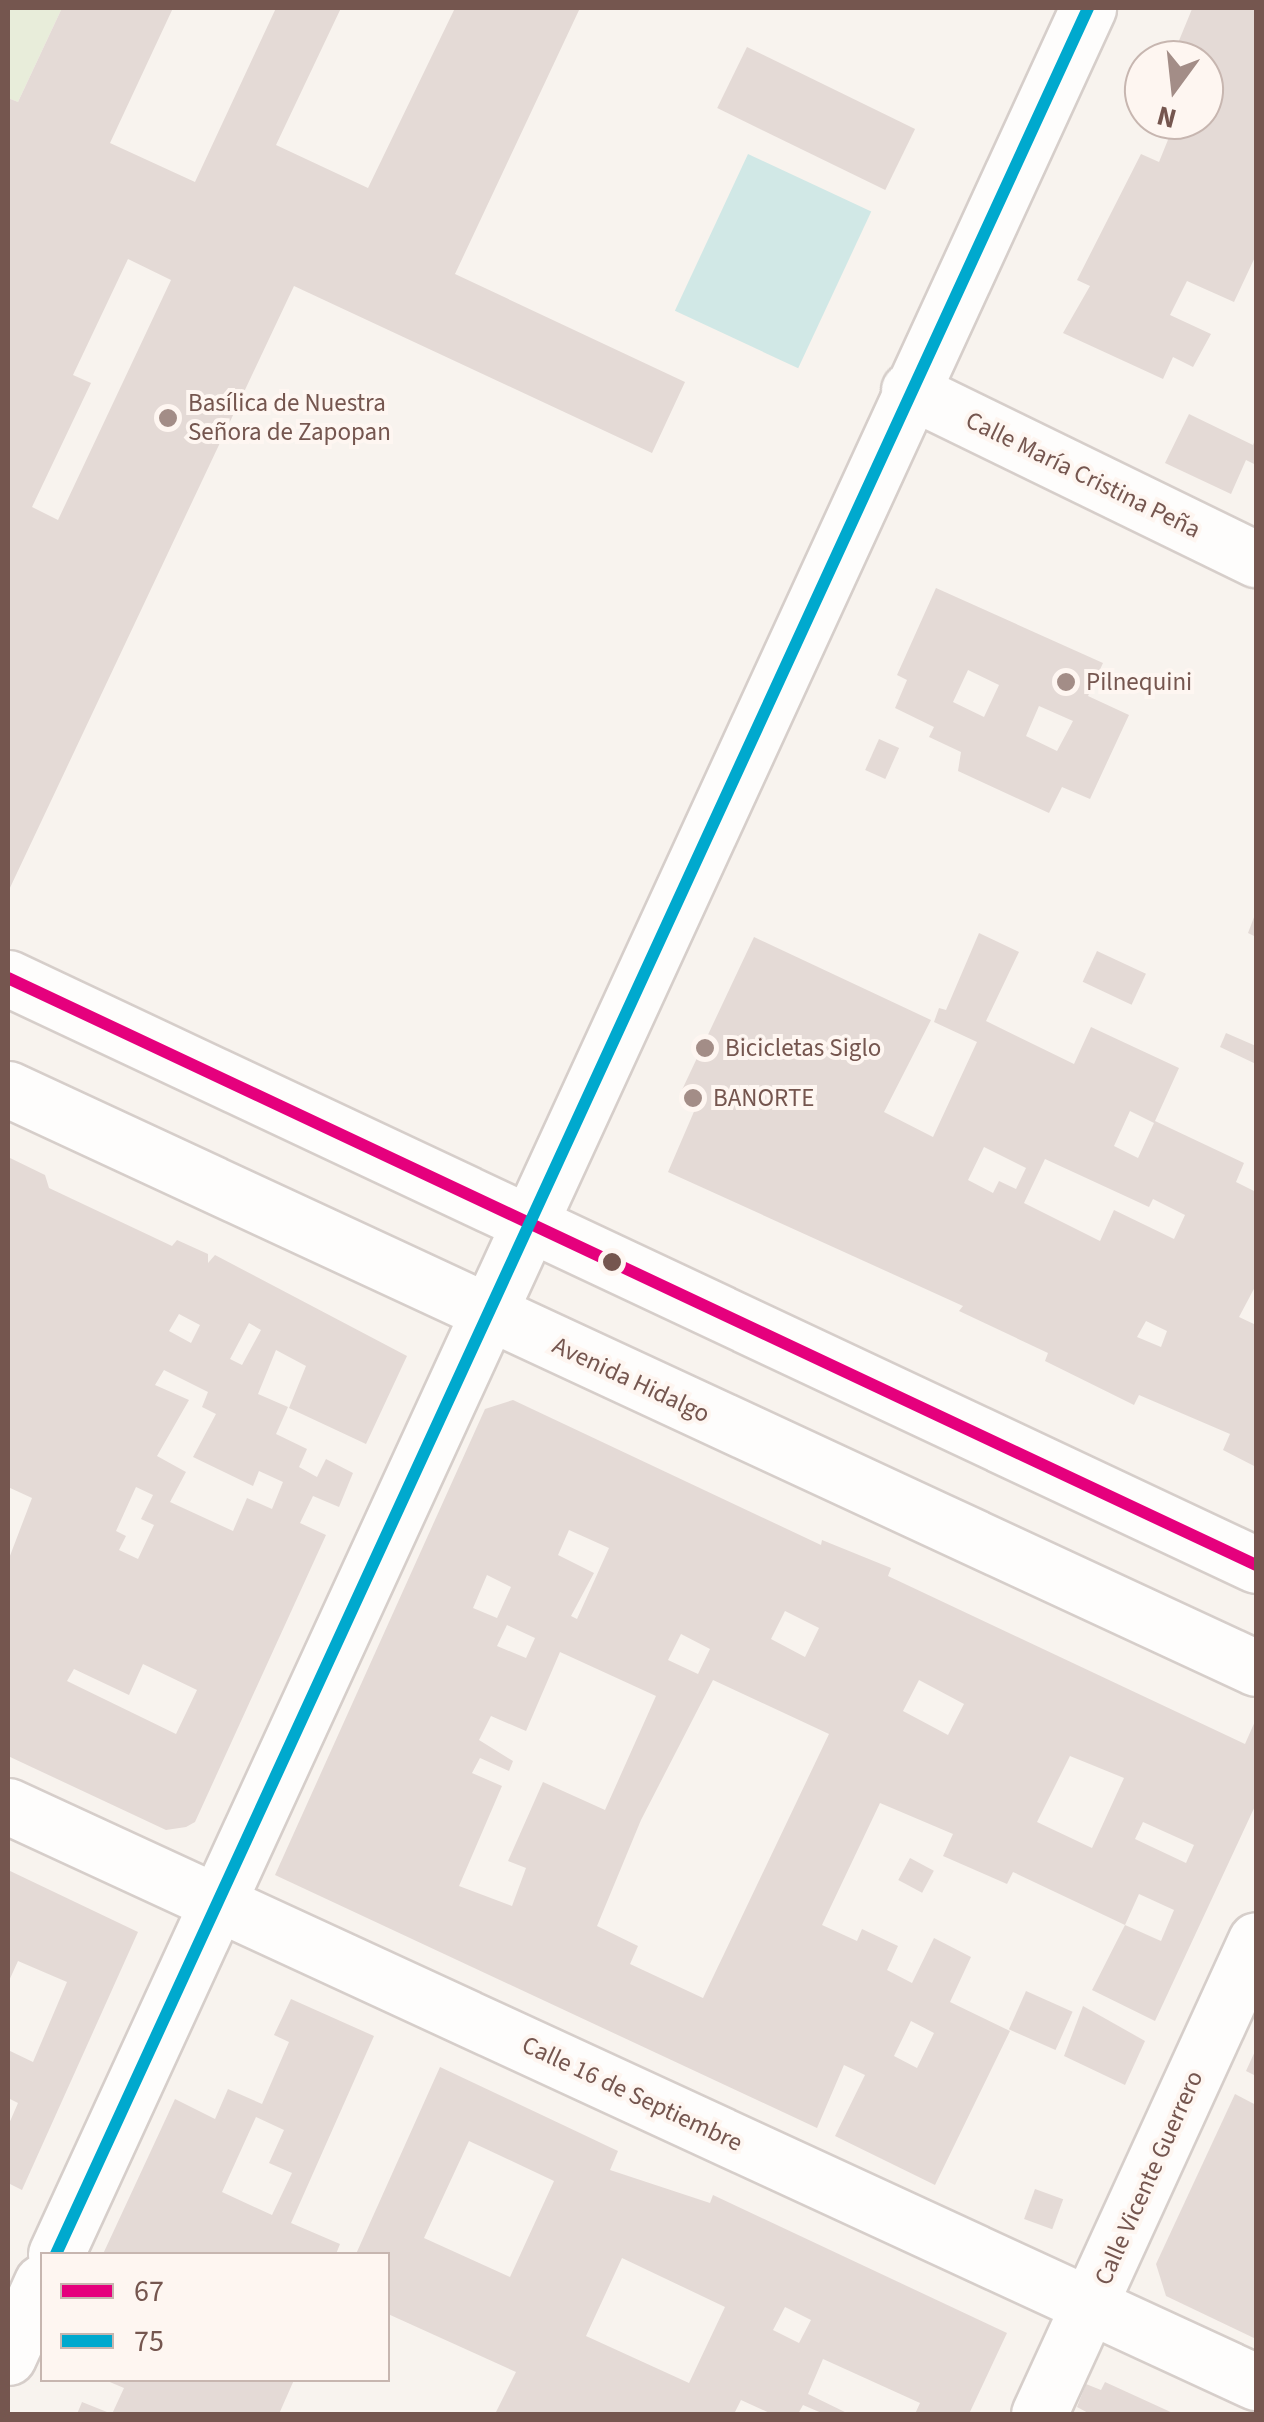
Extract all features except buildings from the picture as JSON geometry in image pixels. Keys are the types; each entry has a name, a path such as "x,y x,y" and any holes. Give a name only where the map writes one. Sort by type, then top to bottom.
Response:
{"street":[{"path":"57,2252 220,1904 909,390 1088,8"},
{"name":"Calle María Cristina Peña","path":"909,390 1256,559"},
{"path":"8,978 1256,1566"},
{"name":"Avenida Hidalgo","path":"8,1089 1256,1668"},
{"name":"Calle 16 de Septiembre","path":"8,1806 1256,2382"},
{"name":"Calle Vicente Guerrero","path":"1039,2414 1256,1940"},
{"path":"8,2357 40,2286"}],"green space":[{"path":"8,8 62,8 18,102 8,98"}],"water":[{"path":"748,154 871,211 798,368 675,311"}],"transit line":[{"name":"75","path":"57,2252 1088,8"},
{"name":"67","path":"8,978 1256,1565"}],"place":[{"name":"Basílica de Nuestra Señora de Zapopan","path":"168,418"},
{"name":"Pilnequini","path":"1066,682"},
{"name":"Bicicletas Siglo","path":"705,1048"},
{"name":"BANORTE","path":"693,1098"}]}
